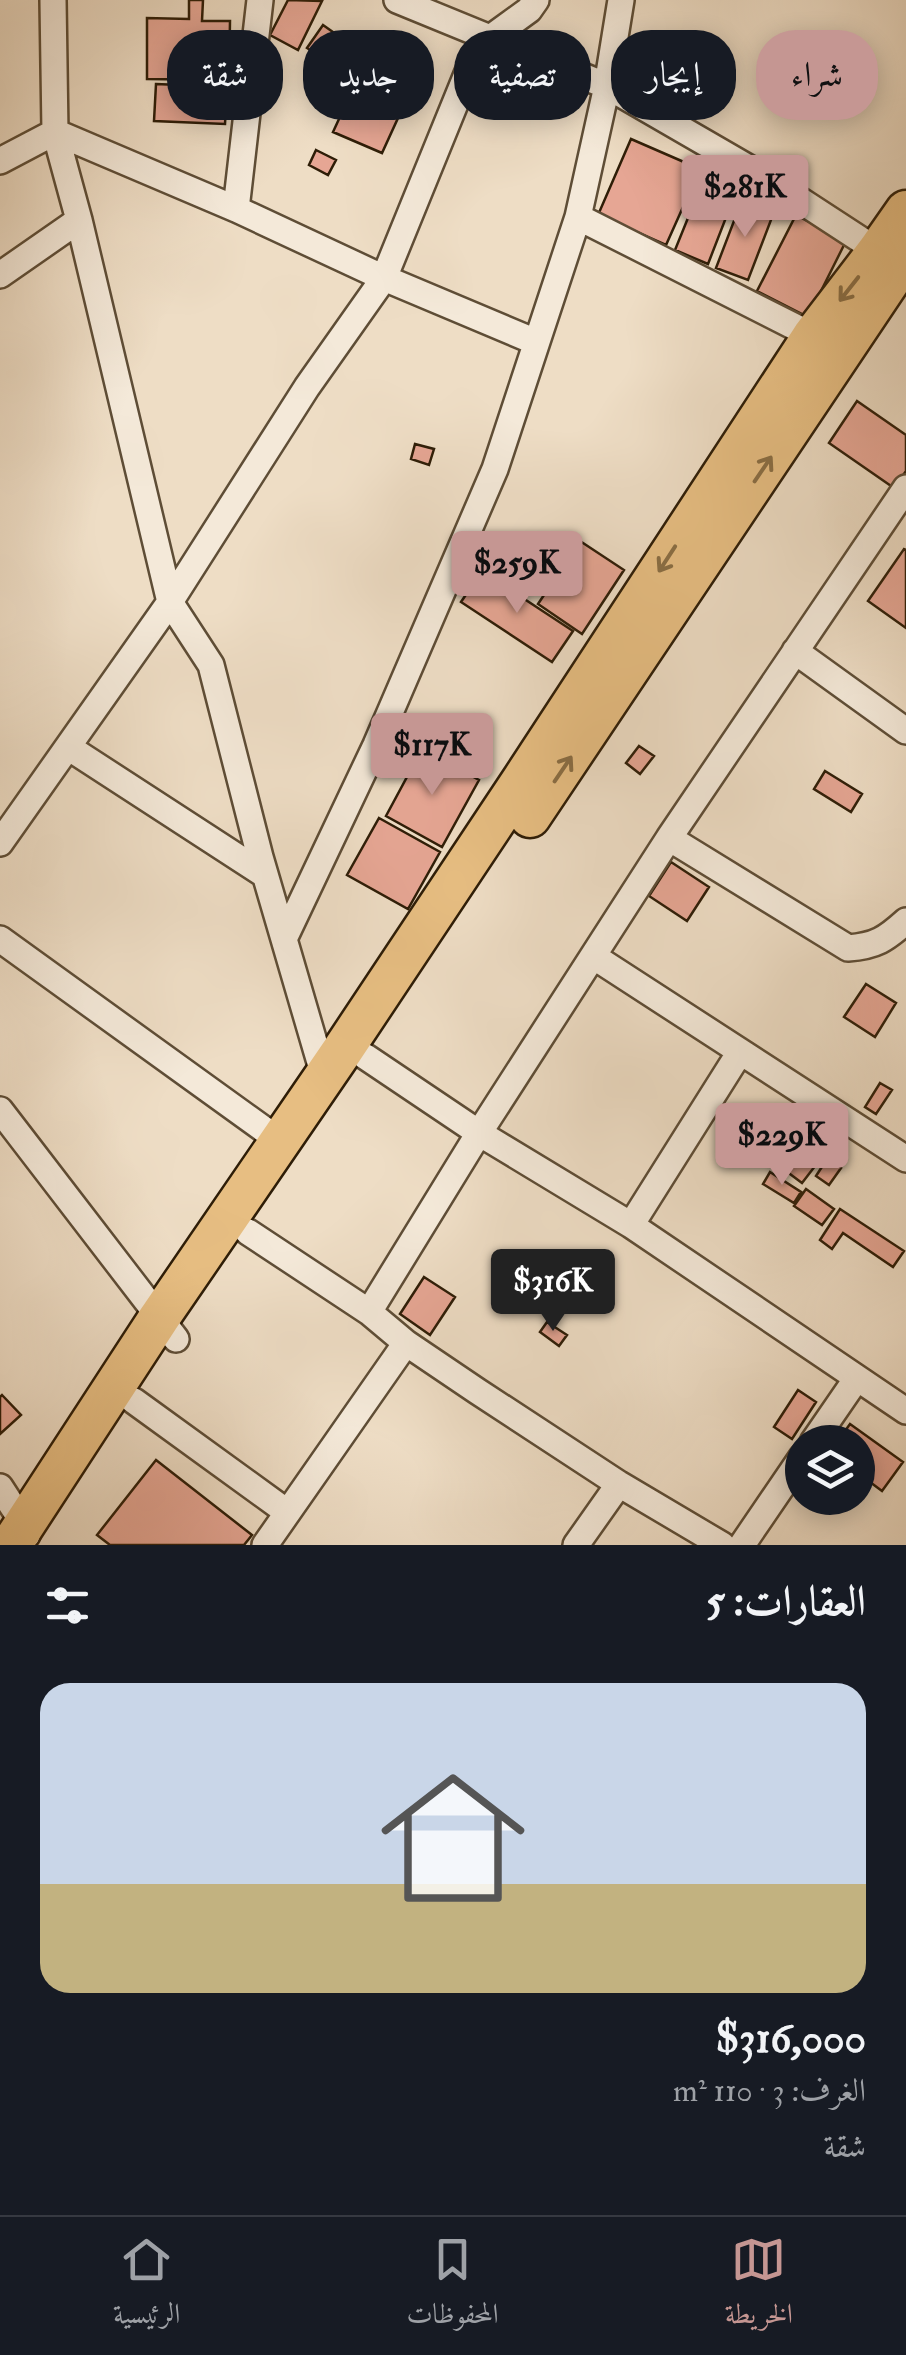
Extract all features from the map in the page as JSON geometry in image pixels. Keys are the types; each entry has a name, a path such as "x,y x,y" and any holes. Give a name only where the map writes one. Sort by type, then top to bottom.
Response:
{"main road":[{"path":"26,1540 134,1401 167,1328 248,1232 573,754 892,254 906,210"},
{"path":"26,1540 167,1328 280,1141 523,780 813,336 892,254"}],"street":[{"path":"53,0 55,132 170,602 210,665 324,1076"},
{"path":"236,209 260,0"},
{"path":"398,0 468,30"},
{"path":"501,30 536,0"},
{"path":"284,939 376,746 495,468 578,217 621,0"},
{"path":"591,80 892,254"},
{"path":"0,843 170,602 306,387 384,278 454,106"},
{"path":"0,161 55,132"},
{"path":"55,132 536,342"},
{"path":"578,217 813,336"},
{"path":"0,276 78,220"},
{"path":"369,1312 669,838 795,652 896,523 906,488"},
{"path":"795,652 906,731"},
{"path":"68,746 265,874"},
{"path":"669,838 848,948 866,947 886,938 906,920"},
{"path":"0,939 280,1141"},
{"path":"594,956 906,1158"},
{"path":"631,1225 740,1052"},
{"path":"366,1057 479,1133 631,1225 906,1411"},
{"path":"0,1110 167,1328"},
{"path":"248,1232 618,1484 722,1545"},
{"path":"265,1545 406,1343"},
{"path":"825,1425 858,1378"},
{"path":"134,1401 288,1512"},
{"path":"742,1545 785,1482"},
{"path":"576,1545 618,1484"},
{"path":"0,1487 26,1540"}],"building":[{"path":"189,0 203,0 202,21 230,21 230,30 167,30 167,79 147,79 147,18 189,19"},
{"path":"288,0 322,1 308,30 303,30 298,50 283,42 283,30 273,30"},
{"path":"156,84 167,84 167,120 225,120 225,124 154,121"},
{"path":"339,120 397,120 382,153 333,132"},
{"path":"631,139 700,169 666,245 598,215"},
{"path":"316,150 336,160 328,175 309,165"},
{"path":"707,171 739,184 708,264 675,250"},
{"path":"742,200 774,212 748,280 716,268"},
{"path":"796,215 846,241 808,317 757,291"},
{"path":"857,401 906,435 906,471 894,488 829,443"},
{"path":"415,444 434,449 429,465 411,459"},
{"path":"580,541 624,570 582,634 538,604"},
{"path":"906,550 906,628 868,601"},
{"path":"482,571 573,631 552,662 461,602"},
{"path":"639,746 654,756 640,774 626,763"},
{"path":"422,749 479,780 442,847 386,816"},
{"path":"825,771 862,794 851,812 814,789"},
{"path":"379,818 440,852 408,909 347,875"},
{"path":"671,862 709,887 687,921 649,896"},
{"path":"866,984 896,1003 875,1037 844,1017"},
{"path":"880,1083 892,1090 876,1114 865,1107"},
{"path":"801,1119 832,1144 802,1183 770,1159"},
{"path":"827,1159 841,1168 829,1185 816,1176"},
{"path":"770,1172 801,1192 794,1203 763,1184"},
{"path":"806,1189 834,1209 822,1225 794,1206"},
{"path":"840,1209 904,1251 893,1267 843,1233 832,1249 820,1240"},
{"path":"537,1253 558,1262 548,1283 528,1274"},
{"path":"581,1264 593,1272 576,1298 564,1290"},
{"path":"424,1277 455,1297 430,1335 400,1314"},
{"path":"547,1322 567,1335 559,1346 540,1332"},
{"path":"798,1390 816,1402 801,1425 785,1425 785,1434 774,1427"},
{"path":"0,1397 21,1415 0,1434"},
{"path":"875,1442 903,1462 882,1491 875,1486"},
{"path":"156,1460 252,1535 244,1545 110,1545 97,1535"}]}
